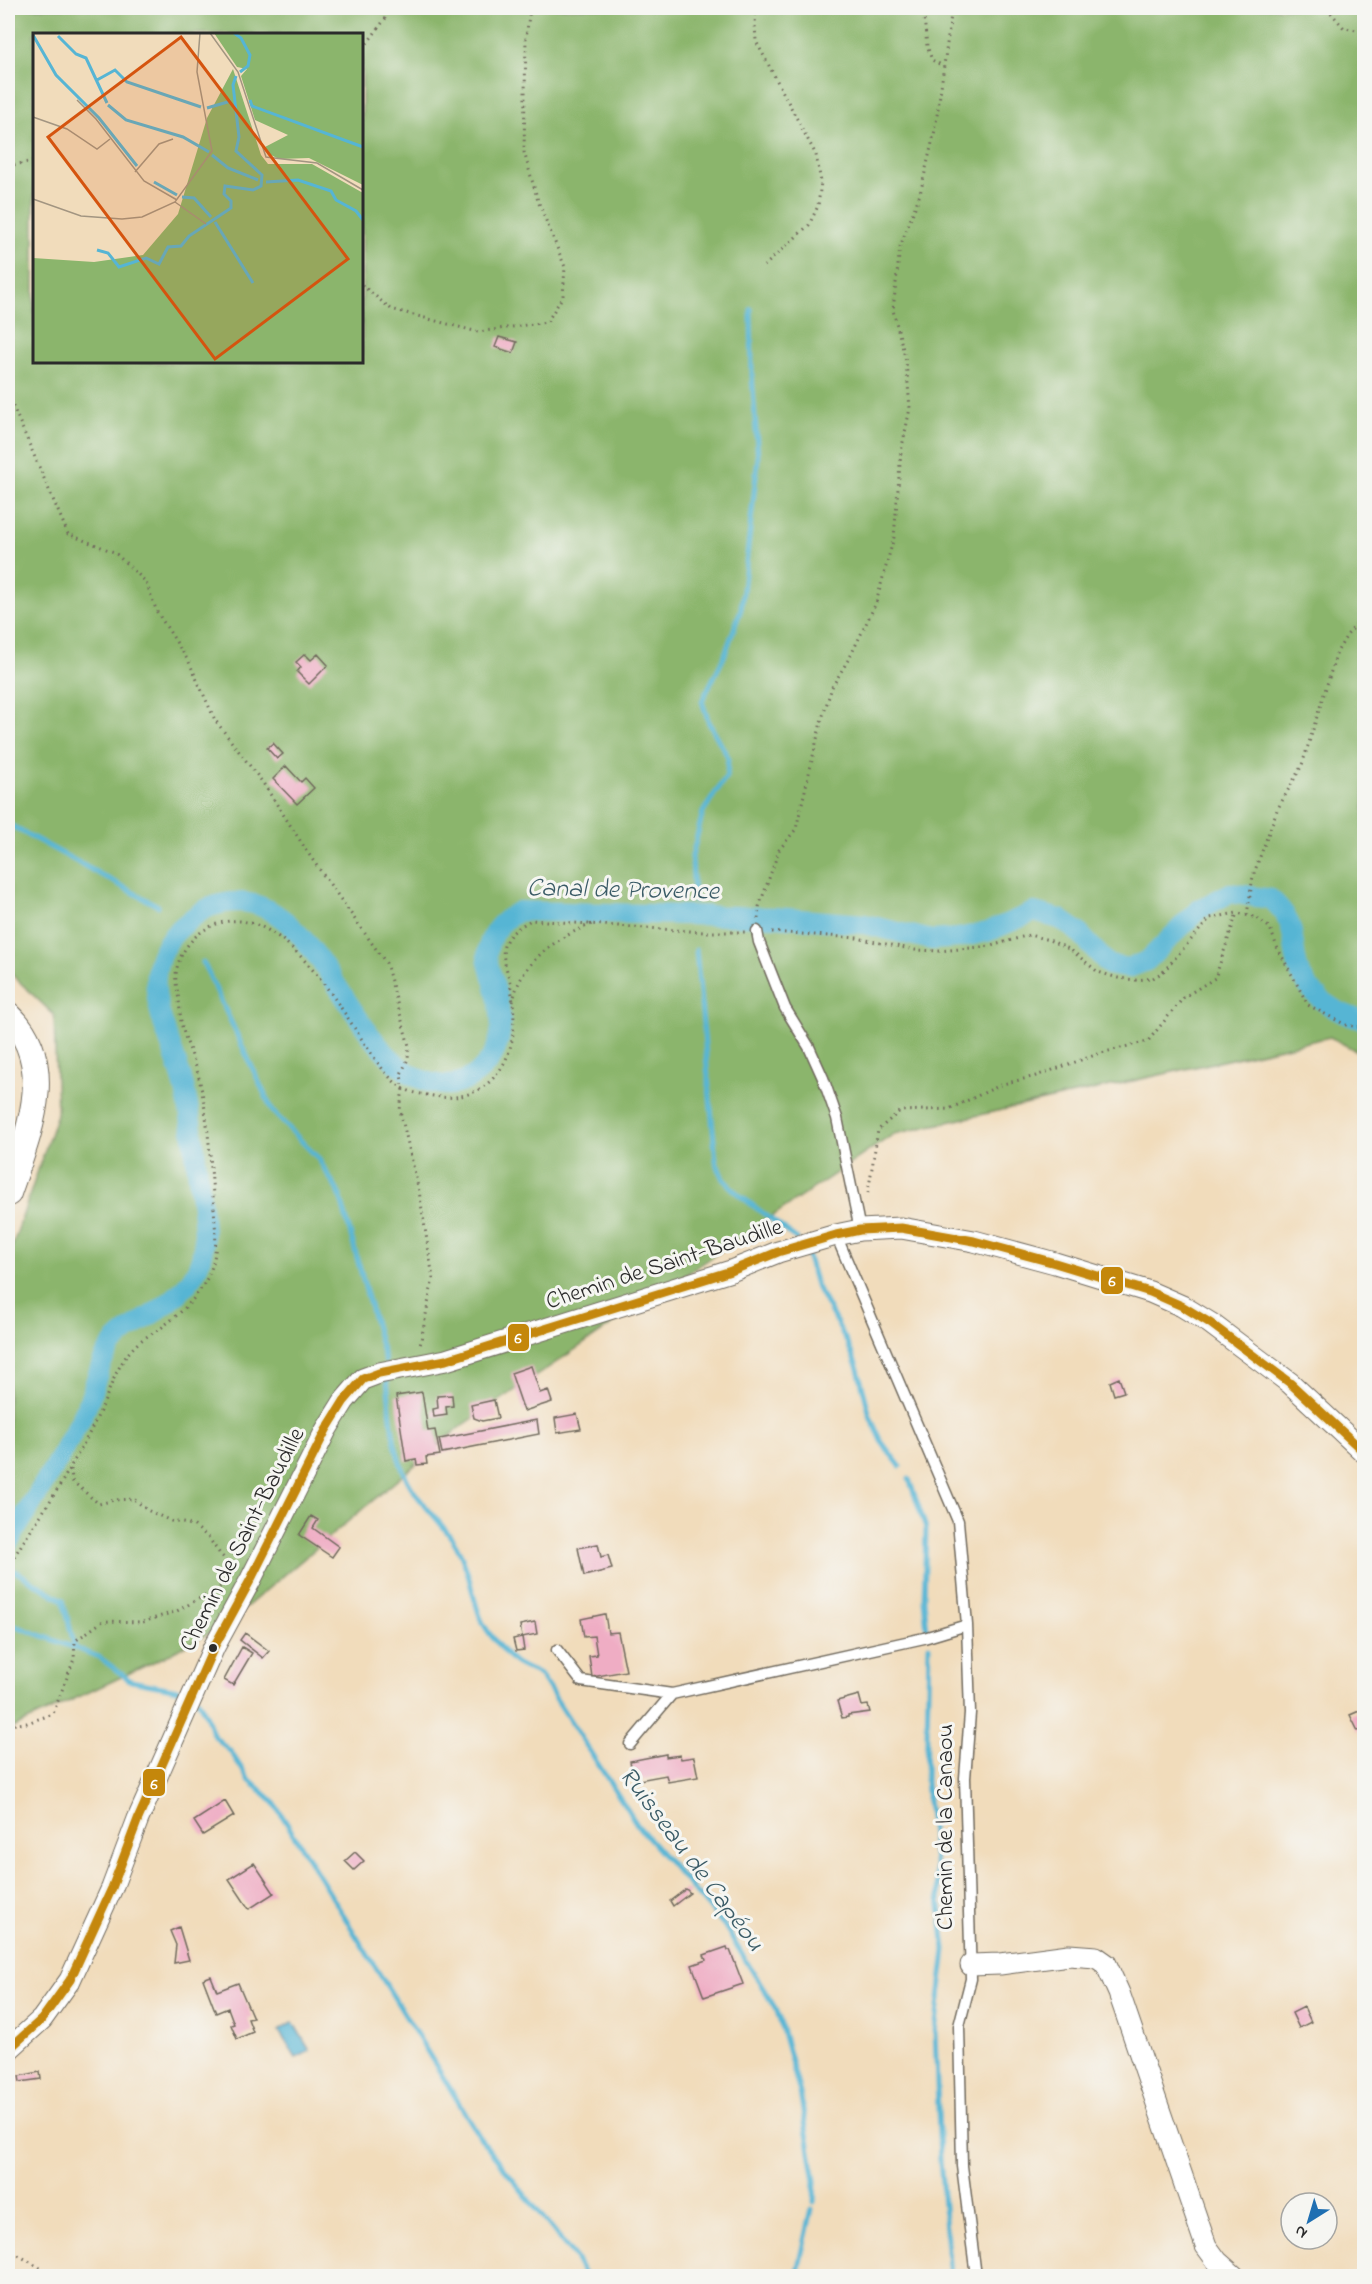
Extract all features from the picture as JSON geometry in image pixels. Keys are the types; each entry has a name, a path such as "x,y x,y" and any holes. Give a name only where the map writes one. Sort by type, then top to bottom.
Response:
{"street":[{"path":"8,1015 25,1035 36,1073 36,1093 28,1133 8,1193"},
{"name":"Chemin de Saint-Baudille","path":"8,2050 42,2019 70,1980 112,1888 138,1819 192,1692 226,1624 246,1577 326,1430 354,1388 363,1379 379,1372 456,1357 836,1235 860,1230 901,1228 974,1241 1107,1278 1182,1306 1210,1323 1290,1383 1365,1452"},
{"path":"971,1965 1000,1964 1069,1955 1096,1957 1106,1964 1119,1993 1206,2246 1217,2261 1234,2277"}],"lane":[{"path":"757,931 759,942 785,1008 809,1047 837,1118 860,1230"},
{"name":"Chemin de la Canaou","path":"836,1235 958,1521 968,1625 970,1713 965,1778 971,1979 959,2026 962,2166 976,2277"},
{"path":"557,1650 581,1681 672,1694 924,1638 968,1625"},
{"path":"630,1744 672,1694"}],"path":[{"path":"363,46 366,45 388,15 390,8"},
{"path":"363,286 391,309 478,332 547,322 562,296 565,267 538,201 524,152 526,38 530,8"},
{"path":"756,8 756,41 816,155 821,182 818,206 809,225 762,268"},
{"path":"923,8 927,46 932,60 943,66"},
{"path":"759,907 779,850 796,829 821,722 832,687 851,655 876,603 894,537 901,452 910,408 906,361 893,310 896,279 900,247 920,194 935,130 952,8"},
{"path":"1327,8 1344,28 1365,31"},
{"path":"8,166 33,161"},
{"path":"8,395 68,534 114,552 146,582 157,612 189,662 215,720 263,783 312,859 386,963 409,1046 408,1059 401,1074 403,1088 400,1110 419,1191 433,1278 417,1364"},
{"path":"1247,915 1253,876 1277,810 1302,765 1337,652 1347,635 1365,616"},
{"path":"860,1230 878,1130 900,1111 949,1109 1003,1084 1036,1076 1101,1053 1148,1041 1184,997 1215,978 1237,913"},
{"path":"8,1567 25,1536 71,1467 102,1408 112,1382 134,1346 166,1325 186,1308 198,1294 209,1273 215,1252 212,1166 197,1072 181,1023 176,977 179,959 190,942 205,929 224,922 244,921 266,927 287,943 323,983 382,1069 403,1088 444,1098 465,1095 484,1087 497,1076 507,1060 512,1045 512,1007 504,946 513,931 531,920 704,932 757,931 857,938 915,950 939,951 991,945 1029,935 1071,950 1098,972 1136,980 1153,978 1163,972 1210,918 1237,913 1257,918 1270,928 1276,947 1308,1005 1346,1025 1365,1028"},
{"path":"512,1007 521,976 536,958 567,935 594,924"},
{"path":"8,1725 27,1723 53,1714 74,1659 75,1641 102,1621 143,1622 177,1611 246,1577 220,1554 208,1537 193,1525 171,1521 147,1510 134,1499 114,1500 99,1504 72,1481 71,1467"},
{"path":"8,2249 54,2277"}],"green space":[{"path":"8,8 1364,8 1364,1055 1330,1037 894,1134 459,1428 226,1624 166,1656 8,1730 8,1259 57,1114 54,1015 8,971"}],"water":[{"path":"293,2022 310,2051 296,2058 279,2031"}],"building":[{"path":"499,337 517,342 513,353 495,347"},
{"path":"305,654 311,660 318,654 328,665 309,684 297,672 301,667 296,662"},
{"path":"273,743 283,754 277,759 267,748"},
{"path":"286,766 301,782 305,778 314,788 297,804 273,779"},
{"path":"531,1366 540,1393 548,1390 552,1402 524,1411 511,1373"},
{"path":"1119,1378 1124,1392 1114,1395 1110,1382"},
{"path":"422,1392 428,1431 435,1430 440,1455 426,1457 427,1464 417,1465 416,1459 406,1461 396,1396"},
{"path":"452,1395 453,1406 446,1407 447,1415 434,1417 433,1409 438,1408 437,1396"},
{"path":"494,1400 498,1418 482,1421 474,1418 471,1405"},
{"path":"577,1414 581,1429 557,1433 555,1418"},
{"path":"537,1420 539,1434 442,1453 439,1439"},
{"path":"311,1516 318,1520 313,1528 339,1547 332,1557 299,1535"},
{"path":"598,1544 601,1557 608,1555 612,1569 584,1576 578,1548"},
{"path":"605,1614 608,1633 618,1632 626,1671 592,1677 589,1656 597,1655 594,1636 584,1637 581,1619"},
{"path":"535,1622 537,1634 522,1637 520,1625"},
{"path":"245,1633 269,1651 263,1658 240,1640"},
{"path":"522,1637 524,1650 516,1651 513,1639"},
{"path":"242,1647 252,1653 233,1685 224,1680"},
{"path":"859,1695 862,1706 868,1705 870,1712 842,1718 837,1701"},
{"path":"1364,1709 1364,1728 1358,1731 1350,1715"},
{"path":"666,1754 666,1757 680,1755 681,1759 694,1757 698,1777 668,1782 666,1775 634,1781 630,1761"},
{"path":"225,1801 234,1816 203,1835 194,1821"},
{"path":"355,1852 364,1861 354,1870 345,1861"},
{"path":"254,1863 274,1893 249,1909 229,1879"},
{"path":"686,1889 690,1893 673,1906 670,1901"},
{"path":"179,1927 189,1960 174,1963 176,1945 170,1931"},
{"path":"727,1947 743,1984 704,1997 692,1965 706,1960 704,1955"},
{"path":"211,1976 217,1991 238,1983 253,2018 248,2019 253,2032 237,2039 231,2025 234,2024 228,2008 216,2013 203,1979"},
{"path":"1304,2007 1311,2022 1299,2028 1292,2013"},
{"path":"40,2072 41,2079 20,2082 19,2076"}],"waterway":[{"path":"694,901 692,856 703,812 727,775 728,757 709,723 702,701 724,657 741,609 758,458 752,375 751,309"},
{"name":"Ruisseau de Capéou","path":"8,824 158,906"},
{"name":"Canal de Provence","path":"8,1543 82,1417 109,1350 124,1334 176,1296 193,1276 199,1264 203,1251 204,1229 191,1125 185,1090 159,1007 156,987 157,967 164,947 179,929 197,914 210,907 249,903 281,918 309,945 358,1018 384,1051 414,1076 449,1085 462,1082 475,1075 496,1049 501,1027 499,1003 487,955 488,947 497,928 519,911 774,917 864,924 932,940 987,932 1034,912 1060,919 1077,931 1109,965 1128,968 1147,961 1198,910 1230,893 1271,899 1289,922 1298,967 1308,986 1324,1002 1344,1014 1364,1020"},
{"path":"696,950 716,1161 723,1179 738,1194 797,1239"},
{"name":"Ruisseau de Capéou","path":"203,962 273,1112 318,1158 340,1195 385,1361"},
{"path":"807,1254 816,1285 847,1342 858,1369 870,1416 881,1441 900,1466"},
{"name":"Ruisseau de Capéou","path":"387,1379 391,1422 406,1477 413,1490 456,1545 486,1628 507,1655 522,1667 542,1677 638,1826 724,1925 777,2011 800,2093 815,2181 814,2202"},
{"path":"909,1479 926,1528 924,1600 927,1630"},
{"path":"15,1571 63,1600 75,1648"},
{"path":"8,1623 99,1657 131,1681 183,1691"},
{"path":"929,1646 926,1782 945,1950 935,2032 940,2160 950,2276"},
{"path":"198,1700 213,1735 231,1752 249,1780 273,1801 483,2142 575,2258 585,2276"},
{"name":"Ruisseau de Capéou","path":"797,2276 812,2209"}],"transit line":[{"name":"6","path":"8,2050 42,2019 70,1980 112,1888 138,1819 214,1647 326,1430 344,1401 363,1379 379,1373 446,1360 731,1271 778,1252 836,1235 860,1230 901,1228 974,1241 1055,1263 1150,1292 1182,1306 1210,1323 1290,1383 1364,1452"}]}
